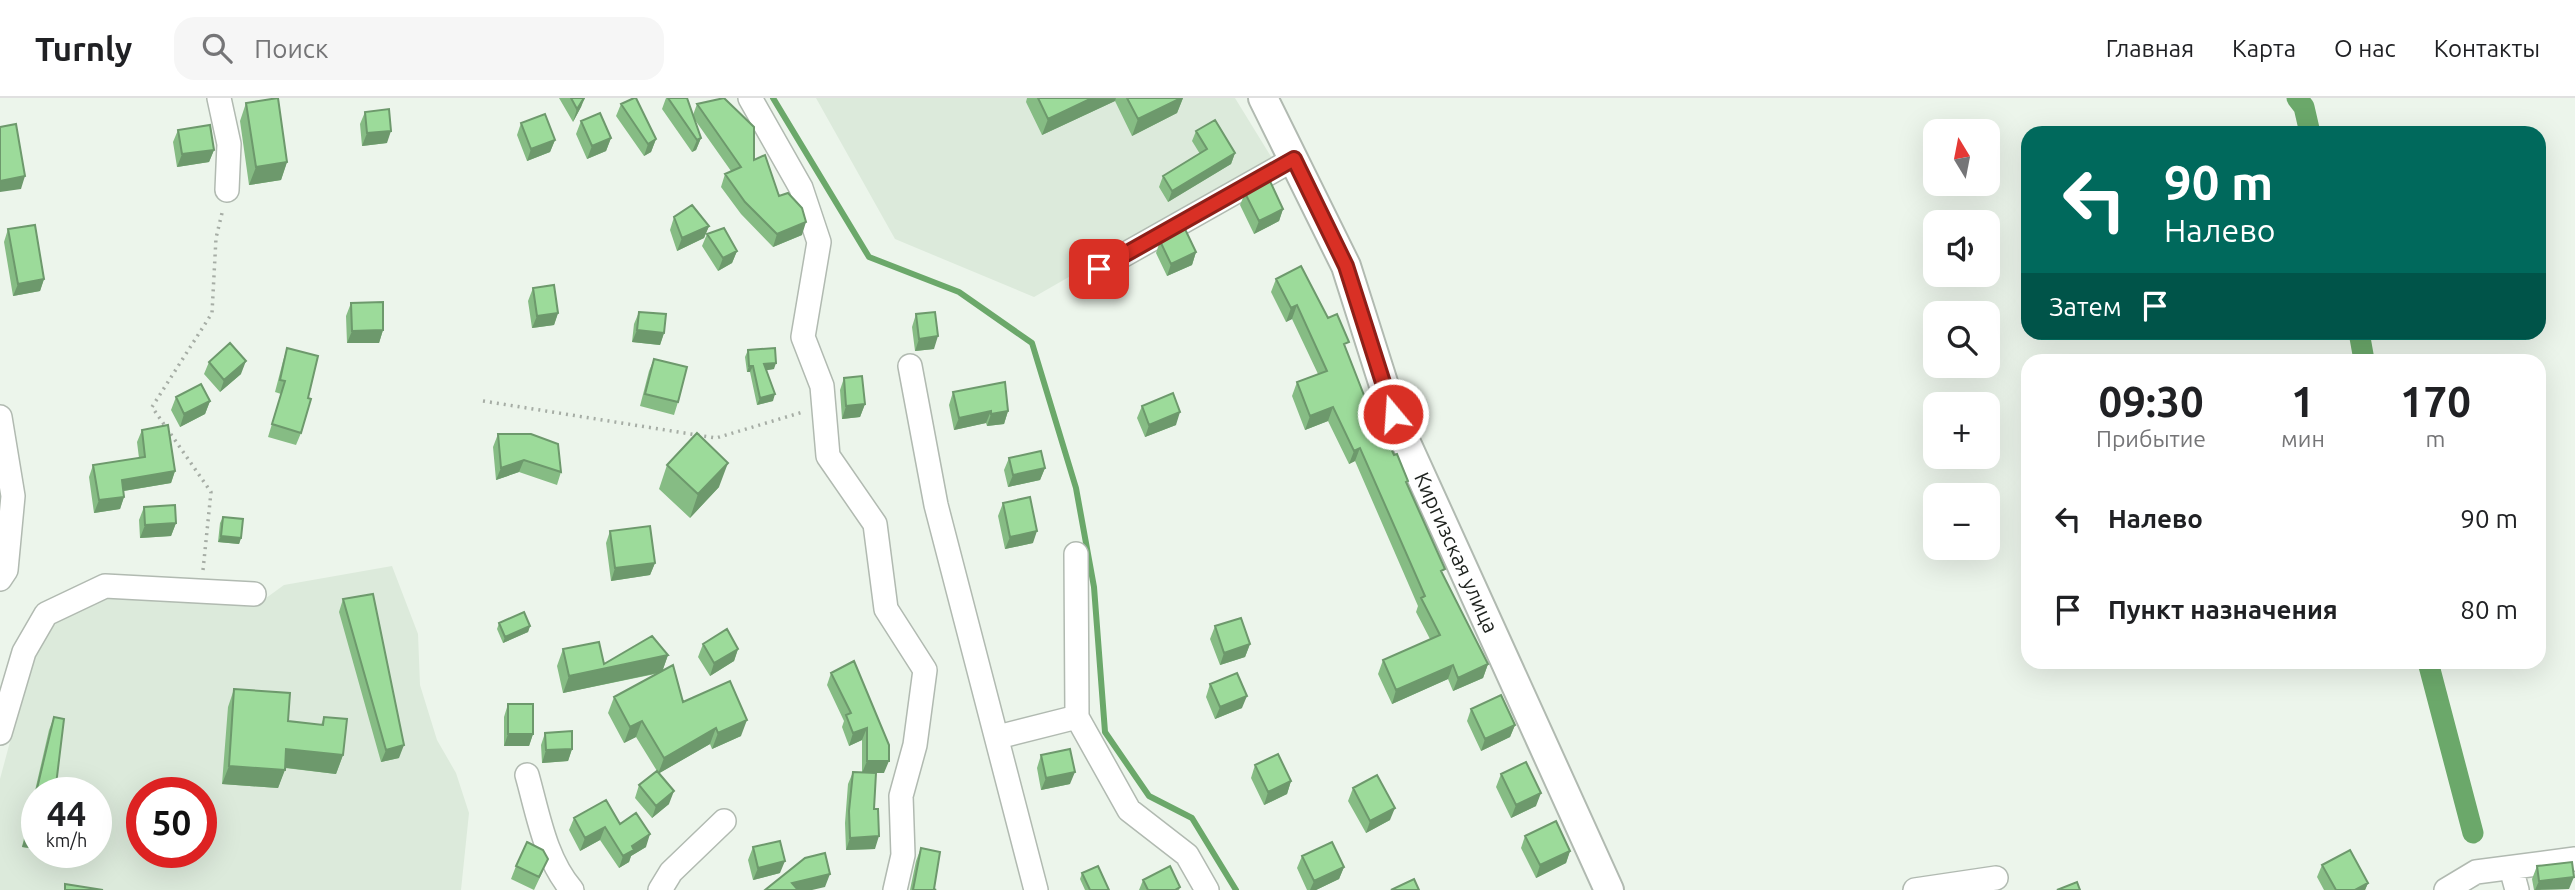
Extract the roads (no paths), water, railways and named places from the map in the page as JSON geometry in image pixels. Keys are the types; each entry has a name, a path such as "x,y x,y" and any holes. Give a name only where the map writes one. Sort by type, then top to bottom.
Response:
{"main road":[{"name":"Киргизская улица","path":"1263,98 1346,266 1393,414 1609,890"}],"street":[{"path":"219,98 229,144 227,190"},
{"path":"750,98 802,188 819,242 803,337 822,386 828,456 875,524 886,609 925,670 915,745 901,796 903,855 895,890"},
{"path":"1099,269 1294,159"},
{"path":"910,366 936,505 1036,890"},
{"path":"0,417 13,496 6,570 0,579"},
{"path":"1076,554 1077,717 1129,810 1187,855 1207,890"},
{"path":"0,733 24,652 46,614 105,586 254,594"},
{"path":"998,737 1077,717"},
{"path":"527,775 543,834 561,877 572,890"},
{"path":"660,890 671,872 724,821"},
{"path":"2445,890 2476,872 2514,879 2575,859"},
{"path":"1915,890 1996,878"}],"waterway":[{"path":"773,98 869,257 959,292 1032,343 1076,488 1094,587 1105,732 1149,796 1192,818 1236,890"},
{"path":"2297,98 2304,107 2308,126"},
{"path":"2360,340 2363,354"},
{"path":"2430,669 2473,833"}]}
